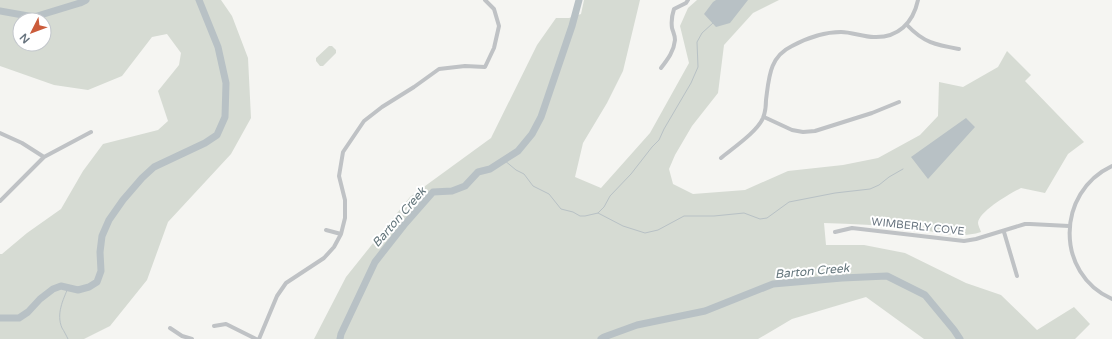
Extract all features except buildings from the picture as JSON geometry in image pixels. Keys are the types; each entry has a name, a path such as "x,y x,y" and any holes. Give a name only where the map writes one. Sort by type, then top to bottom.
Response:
{"street":[{"path":"214,326 226,324 257,339 277,296 286,283 324,258 334,247 341,234 345,218 345,200 339,176 341,160 343,152 364,121 382,106 414,87 439,69 465,66 485,67 494,48 499,26 494,10 485,0"},
{"path":"662,68 672,54 675,42 672,29 674,9 686,3 688,0"},
{"path":"721,158 760,124 764,117 770,72 774,62 782,52 790,46 829,32 846,32 874,37 885,37 892,35 907,25 914,15 918,0"},
{"path":"907,25 925,41 936,45 959,49"},
{"path":"764,117 792,130 803,132 815,131 872,113 899,102"},
{"path":"0,201 44,157 91,132"},
{"path":"0,133 22,143 44,157"},
{"path":"1112,166 1096,176 1078,197 1072,210 1069,226 1072,254 1076,265 1090,284 1098,291 1112,299"},
{"name":"WIMBERLY COVE","path":"835,232 852,228 964,241 976,240 1025,224 1069,226"},
{"path":"326,230 341,234"},
{"path":"1004,232 1017,276"},
{"path":"170,328 182,336 192,339"}],"shaded area":[{"path":"0,0 221,0 232,16 248,58 251,118 231,154 168,222 147,280 110,326 84,339 0,339 0,254 61,209 83,171 103,144 158,130 168,121 158,91 179,65 181,53 167,34 152,37 122,76 88,90 54,85 0,66"},
{"path":"584,0 640,0 623,71 607,103 583,143 575,177 601,188 650,133 689,63 680,26 688,8 697,0 779,0 753,13 724,45 718,93 692,126 675,155 669,169 673,184 693,194 745,190 788,171 843,165 878,158 920,135 938,116 939,82 963,87 998,67 1007,51 1031,75 1025,81 1084,142 1068,154 1045,193 1021,188 1003,198 989,208 980,218 978,223 981,232 953,235 898,227 824,223 826,245 864,245 905,253 966,283 1001,295 1037,330 1074,307 1090,324 1075,339 924,339 866,297 792,319 758,339 314,339 346,277 410,197 491,138 537,45 556,18 569,18 581,14"},
{"path":"716,0 748,0 730,23 716,27 704,14"},
{"path":"329,46 332,46 336,50 336,53 323,66 320,66 316,61 316,58"},
{"path":"966,118 975,127 928,179 911,157"}],"waterway":[{"name":"Barton Creek","path":"0,11 34,17 86,0"},
{"path":"0,318 19,318 28,312 40,299 53,289 61,286 78,290 89,287 97,282 101,271 100,252 102,236 109,220 123,200 142,178 154,167 205,143 217,135 225,117 226,83 218,47 199,0"},
{"name":"Barton Creek","path":"340,339 375,262 404,225 433,192 452,191 465,186 478,172 490,169 518,151 532,134 541,117 572,26 579,0"},
{"path":"598,213 604,207 610,196 631,174 659,140 691,83 698,67 697,42 702,33 713,23"},
{"path":"504,160 516,170 524,174 533,186 549,194 561,209 573,212 580,216 598,213 623,226 645,233 658,230 684,216 714,216 744,213 760,219 767,218 789,202 835,193 870,189 879,185 903,169"},
{"name":"Barton Creek","path":"601,339 637,325 705,311 773,284 887,276 925,295 960,339"},
{"path":"68,288 60,312 60,323 68,339"}]}
